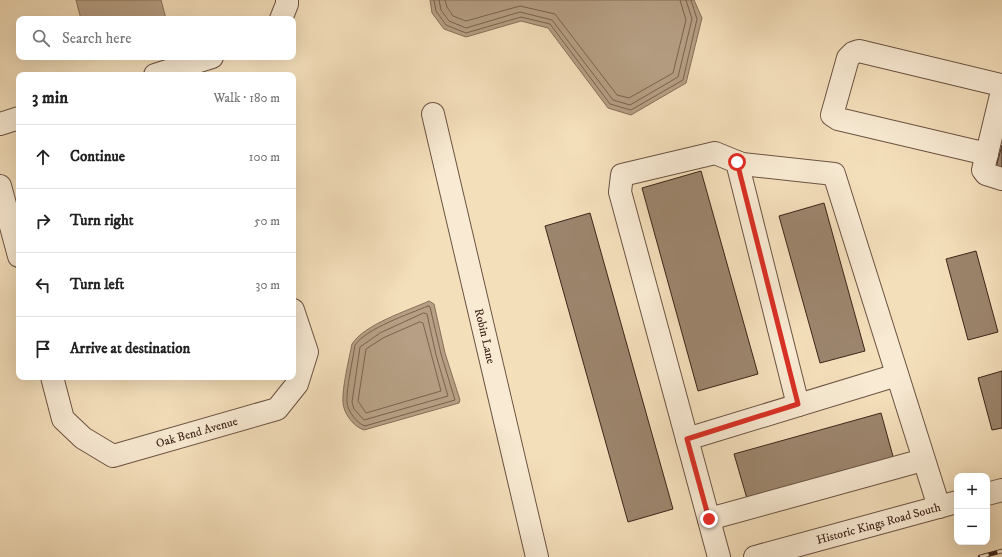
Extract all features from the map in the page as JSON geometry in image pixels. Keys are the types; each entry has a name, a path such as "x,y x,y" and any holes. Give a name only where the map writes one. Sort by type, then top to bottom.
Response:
{"street":[{"path":"282,16 287,0"},
{"path":"987,154 838,119 832,114 848,58 853,53 859,51 1001,85 1002,90 987,154 983,170 986,174 1002,179"},
{"path":"164,72 202,60"},
{"name":"Robin Lane","path":"433,114 537,557"},
{"path":"0,124 16,119"},
{"path":"719,557 620,192 622,175 715,153 742,164 834,174 923,460 948,505"},
{"path":"737,162 798,404"},
{"path":"0,186 16,245"},
{"name":"Oak Bend Avenue","path":"53,380 63,419 83,438 113,456 277,409 297,384 306,352 296,320"},
{"path":"687,439 897,375"},
{"path":"709,519 923,460"},
{"path":"990,493 1002,490"},
{"name":"Historic Kings Road South","path":"755,557 948,505"}],"water":[{"path":"76,0 161,0 165,16 80,16"},
{"path":"430,0 694,0 702,18 686,83 631,115 608,108 548,28 521,21 466,37 444,29 432,13"},
{"path":"429,301 434,304 445,353 460,400 459,403 364,430 356,426 347,415 343,406 345,381 352,344 366,330 376,324"}],"building":[{"path":"1002,145 1002,173 995,171"},
{"path":"701,171 758,374 698,391 642,188"},
{"path":"824,203 865,351 820,363 779,216"},
{"path":"590,213 673,509 628,522 545,226"},
{"path":"976,251 998,332 968,340 946,259"},
{"path":"1002,371 1002,428 992,430 978,378"},
{"path":"881,413 894,460 748,502 734,454"}],"railway":[{"path":"980,557 1002,551"}],"route":[{"path":"709,519 687,439 798,404 737,162"}]}
